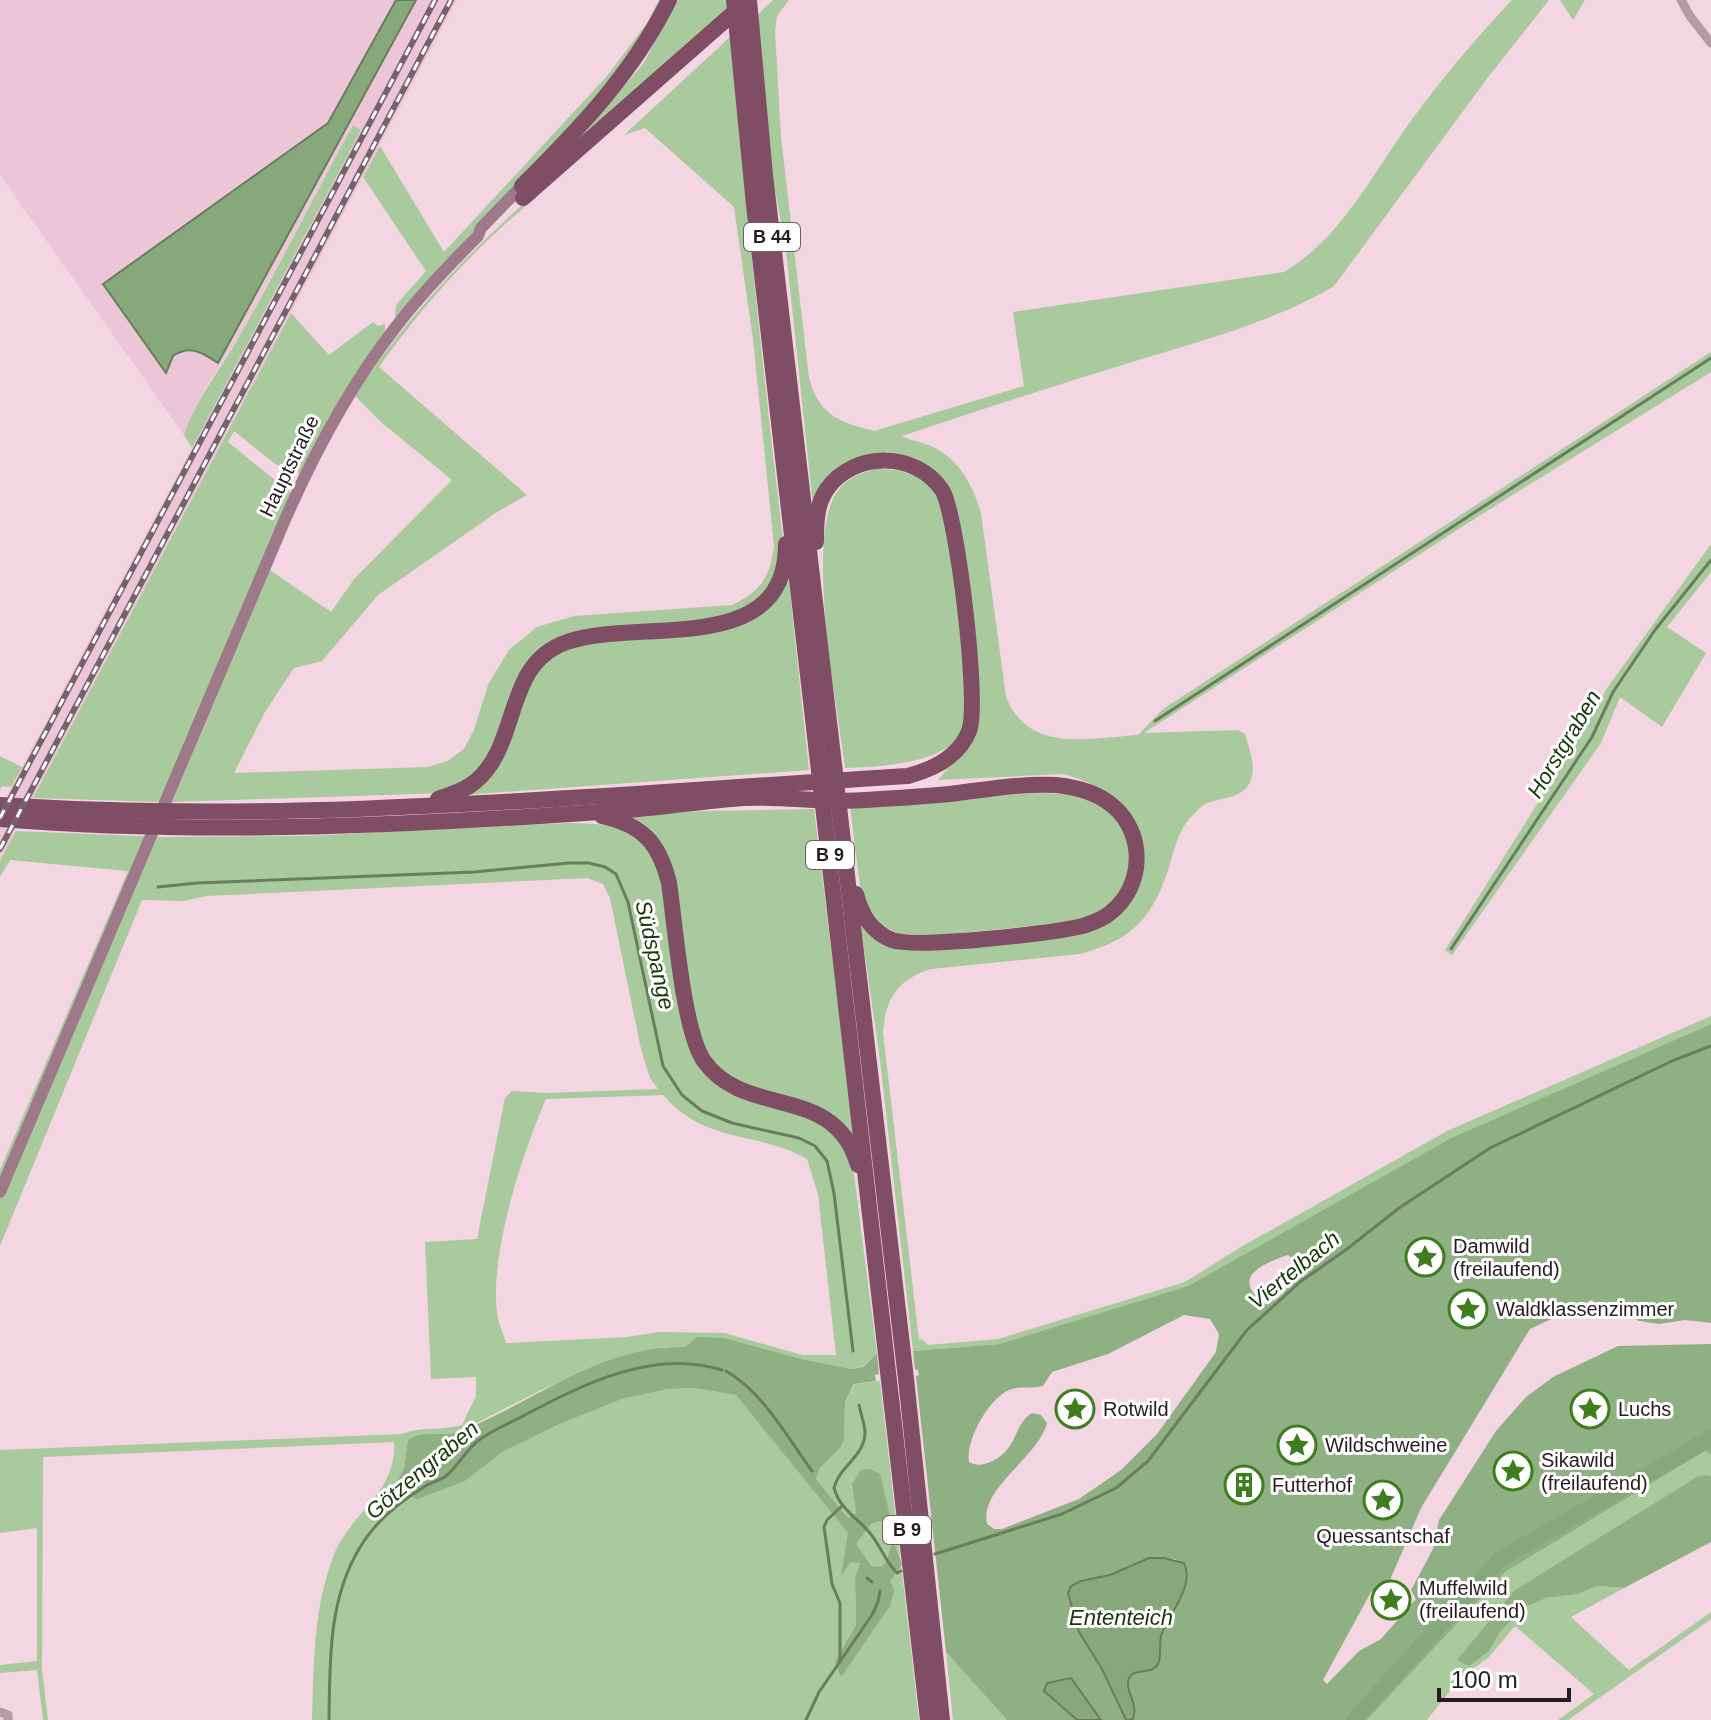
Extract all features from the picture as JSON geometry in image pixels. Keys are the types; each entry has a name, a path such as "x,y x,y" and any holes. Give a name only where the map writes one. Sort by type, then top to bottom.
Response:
{"highway":[{"path":"520,195 608,95 645,44 669,0"},
{"name":"B 44","path":"734,0 741,88 790,508"},
{"path":"520,195 749,0"},
{"name":"B 44","path":"749,0 765,175 811,567"},
{"path":"0,819 25,814 367,825 584,813 746,798 852,780 908,776 930,769 954,754 967,736 973,719 953,518 946,498 933,479 905,463 875,461 849,470 822,497 816,524 816,553 811,567"},
{"path":"421,806 463,790 482,776 500,745 525,677 549,651 578,639 728,622 757,610 772,595 783,575 790,508"},
{"name":"B 9","path":"790,508 928,1720"},
{"name":"B 9","path":"811,567 906,1379 942,1720"},
{"path":"190,820 287,812 806,790 855,801 1057,785 1101,798 1111,805 1128,822 1136,844 1136,869 1124,898 1099,921 1055,930 920,944 895,941 869,924 858,904 846,861"},
{"path":"0,805 25,814"},
{"path":"584,813 630,825 647,837 659,852 669,883 692,1032 703,1059 714,1073 735,1087 806,1108 835,1124 852,1147 869,1202"}],"main road":[{"name":"Hauptstraße","path":"0,1192 312,460 352,389 395,327 478,236 481,228 520,195"}],"street":[{"path":"1681,0 1711,43"},
{"path":"0,1712 8,1715 8,1720"}],"shaded area":[{"path":"0,0 457,0 0,861 0,808 361,130 352,126 241,333 204,390 184,435 0,175"},
{"path":"659,0 666,0 636,53 395,318 396,305 426,271 363,177 380,146 444,252 607,76 647,23"},
{"path":"678,0 728,0 728,10 572,148 643,64"},
{"path":"773,0 789,0 777,16 775,31 781,137 809,378 818,401 832,415 874,431 1024,386 1013,312 1284,272 1305,258 1340,222 1424,103 1512,0 1549,0 1334,286 1285,311 1234,330 902,436 929,445 951,459 974,493 981,513 1006,697 1016,715 1029,727 1045,735 1081,739 1138,735 1163,709 1711,352 1711,372 1482,514 1144,733 1238,730 1245,734 1253,770 1250,782 1241,792 1200,807 1189,819 1177,840 1164,882 1149,912 1128,933 1080,954 931,969 910,978 895,992 887,1010 883,1033 919,1340 928,1345 998,1339 1185,1282 1447,1131 1711,1016 1711,1024 1451,1138 1188,1286 999,1344 913,1351 880,1060 860,921 898,946 1121,913 1136,890 1143,868 1143,847 1137,827 1108,794 1087,782 1063,774 938,780 969,744 974,732 940,480 863,459 813,506 786,250 773,179 755,17"},
{"path":"1560,0 1585,0 1573,20"},
{"path":"730,37 783,540 777,578 740,615 619,629 526,664 510,693 493,746 483,766 458,787 438,793 172,802 270,570 331,612 355,578 452,480 381,422 355,396 437,289 534,194 536,198 452,277 379,367 527,495 497,512 378,595 322,661 294,668 265,712 234,773 428,767 447,761 464,749 474,730 488,685 509,650 537,627 574,616 732,605 762,582 770,566 774,546 753,339 734,207 645,128 624,135"},
{"path":"353,125 361,130 192,448 184,435 196,408 234,346"},
{"path":"291,313 329,355 373,322 378,326 385,324 385,331 341,397 300,474 275,464 234,431 228,442 291,493 160,802 33,798"},
{"path":"876,469 901,471 924,481 942,509 954,567 967,710 956,740 934,754 904,763 845,768 826,623 824,543 829,511 839,489 856,476"},
{"path":"1711,544 1711,572 1667,627 1706,653 1662,727 1620,697 1601,743 1452,955 1445,950 1581,735 1607,688"},
{"path":"788,573 809,770 463,795 474,788 529,678 552,655 586,643 726,628 749,622 770,607"},
{"path":"0,756 22,767 11,787 2,786 0,789"},
{"path":"1035,793 1087,797 1106,808 1127,835 1130,878 1110,907 1078,921 945,935 898,934 881,924 867,905 860,886 850,807"},
{"path":"814,809 855,1142 721,1072 700,1041 668,867 620,816"},
{"path":"569,823 610,826 631,834 641,841 659,864 704,1070 830,1127 853,1166 877,1354 862,1367 852,1369 801,1359 725,1338 623,1356 539,1391 459,1432 408,1440 404,1468 415,1484 465,1481 504,1451 622,1399 668,1389 695,1388 736,1395 849,1533 842,1574 851,1562 860,1563 855,1577 856,1625 835,1661 895,1573 891,1544 882,1568 873,1566 855,1544 871,1524 888,1519 852,1484 856,1514 848,1518 816,1479 820,1468 841,1447 845,1402 855,1384 880,1381 919,1720 312,1720 316,1637 326,1577 341,1541 388,1476 394,1442 43,1457 42,1669 48,1720 43,1720 37,1670 0,1673 0,1665 37,1661 37,1528 0,1533 0,1450 402,1434 462,1425 476,1396 476,1377 431,1379 425,1242 477,1239 505,1098 512,1091 547,1093 658,1089 650,1078 641,1049 610,898 603,884 587,878 206,896 184,901 142,900 0,1246 0,1170 128,871 10,860 0,877 0,861 16,831 163,837 305,836","holes":["663,1095 680,1111 714,1130 769,1144 807,1159 818,1194 836,1355 802,1355 725,1333 659,1332 627,1337 506,1343 498,1319 497,1268 517,1177 546,1099"]},
{"path":"1711,1024 1711,1323 1685,1320 1659,1324 1639,1321 1626,1313 1605,1311 1592,1300 1530,1329 1421,1508 1390,1580 1371,1592 1323,1680 1327,1684 1359,1651 1381,1639 1416,1599 1411,1590 1433,1549 1439,1520 1496,1431 1526,1397 1553,1377 1618,1346 1711,1344 1711,1455 1705,1451 1505,1572 1367,1720 1101,1720 1071,1678 1055,1702 1077,1720 1007,1720 946,1652 916,1376 919,1375 915,1370 913,1351 999,1344 1188,1286 1451,1138","holes":["1288,1255 1296,1261 1291,1282 1278,1298 1265,1304 1250,1287 1250,1279 1260,1268","1184,1315 1210,1319 1219,1334 1216,1352 1157,1434 1121,1470 1079,1499 1002,1529 994,1529 987,1524 987,1511 992,1498 1042,1436 1047,1423 1041,1415 1032,1413 1023,1421 1001,1455 988,1463 973,1464 969,1462 971,1443 988,1409 995,1400 1012,1389 1043,1386 1052,1372 1108,1354","1149,1558 1175,1559 1187,1568 1182,1594 1161,1634 1157,1667 1129,1678 1126,1719 1102,1669 1079,1632 1068,1593 1081,1581 1110,1576"]},
{"path":"697,1337 725,1338 852,1369 863,1367 877,1354 879,1374 875,1375 876,1381 854,1384 845,1402 841,1447 820,1468 816,1479 848,1518 856,1513 852,1484 861,1470 870,1469 880,1474 890,1516 871,1524 856,1544 872,1566 882,1567 894,1543 902,1565 890,1581 894,1591 890,1606 841,1677 835,1661 856,1625 855,1577 860,1563 851,1562 841,1576 848,1533 736,1395 694,1388 668,1389 622,1399 504,1451 465,1481 417,1499 413,1497 413,1482 397,1482 404,1468 408,1440 414,1437 461,1431 597,1365 655,1349 685,1347"},
{"path":"1705,1451 1711,1455 1711,1476 1705,1475 1515,1590 1489,1651 1500,1632 1522,1609 1546,1598 1578,1594 1597,1586 1624,1588 1571,1617 1629,1670 1711,1612 1711,1619 1568,1720 1558,1720 1594,1694 1515,1626 1488,1658 1461,1677 1427,1720 1367,1720 1505,1572"},
{"path":"1711,1476 1711,1542 1624,1588 1597,1586 1578,1594 1546,1598 1522,1609 1500,1632 1489,1651 1469,1666 1457,1660 1515,1590 1697,1477"},
{"path":"946,1652 1007,1720 953,1720"}],"water":[{"path":"396,0 416,0 218,363 191,350 179,352 173,356 166,373 103,284 328,123"},
{"name":"Ententeich","path":"1149,1558 1184,1563 1186,1581 1162,1633 1158,1664 1151,1670 1137,1672 1130,1677 1128,1687 1134,1713 1133,1719 1126,1720 1102,1669 1079,1632 1068,1593 1071,1586 1081,1581 1110,1575"},
{"path":"1071,1678 1101,1720 1077,1720 1044,1691 1047,1683"}],"waterway":[{"path":"1155,721 1711,358"},
{"name":"Horstgraben","path":"1451,949 1592,737 1613,692 1655,630 1711,560"},
{"name":"Südspange","path":"158,887 474,872 569,863 589,863 616,874 628,902 663,1066 682,1095 702,1111 732,1123 799,1138 815,1146 827,1161 834,1193 853,1351"},
{"name":"Viertelbach","path":"935,1554 1062,1514 1116,1488 1148,1461 1247,1330 1300,1282 1399,1208 1490,1148 1672,1061 1711,1046"},
{"name":"Götzengraben","path":"329,1720 333,1632 341,1590 359,1549 372,1530 396,1506 446,1476 484,1437 593,1382 618,1373 670,1364 696,1364 722,1370"},
{"name":"Götzengraben","path":"726,1371 763,1403 812,1471"},
{"name":"Südspange","path":"859,1405 864,1440 834,1488 840,1502 873,1537 897,1573 901,1571"},
{"path":"1354,1720 1500,1559 1711,1438"},
{"name":"Viertelbach","path":"840,1662 840,1603 832,1584 824,1527 843,1505"},
{"name":"Viertelbach","path":"867,1578 872,1582"},
{"name":"Viertelbach","path":"806,1720 819,1692 872,1615 880,1591"},
{"path":"1359,1714 1361,1720"}],"railway":[{"path":"0,818 435,0"},
{"path":"0,849 451,0"}],"place":[{"name":"Damwild (freilaufend)","path":"1425,1257"},
{"name":"Waldklassenzimmer","path":"1468,1309"},
{"name":"Rotwild","path":"1075,1409"},
{"name":"Luchs","path":"1590,1409"},
{"name":"Wildschweine","path":"1297,1445"},
{"name":"Sikawild (freilaufend)","path":"1513,1471"},
{"name":"Futterhof","path":"1244,1485"},
{"name":"Quessantschaf","path":"1383,1500"},
{"name":"Muffelwild (freilaufend)","path":"1391,1600"}]}
